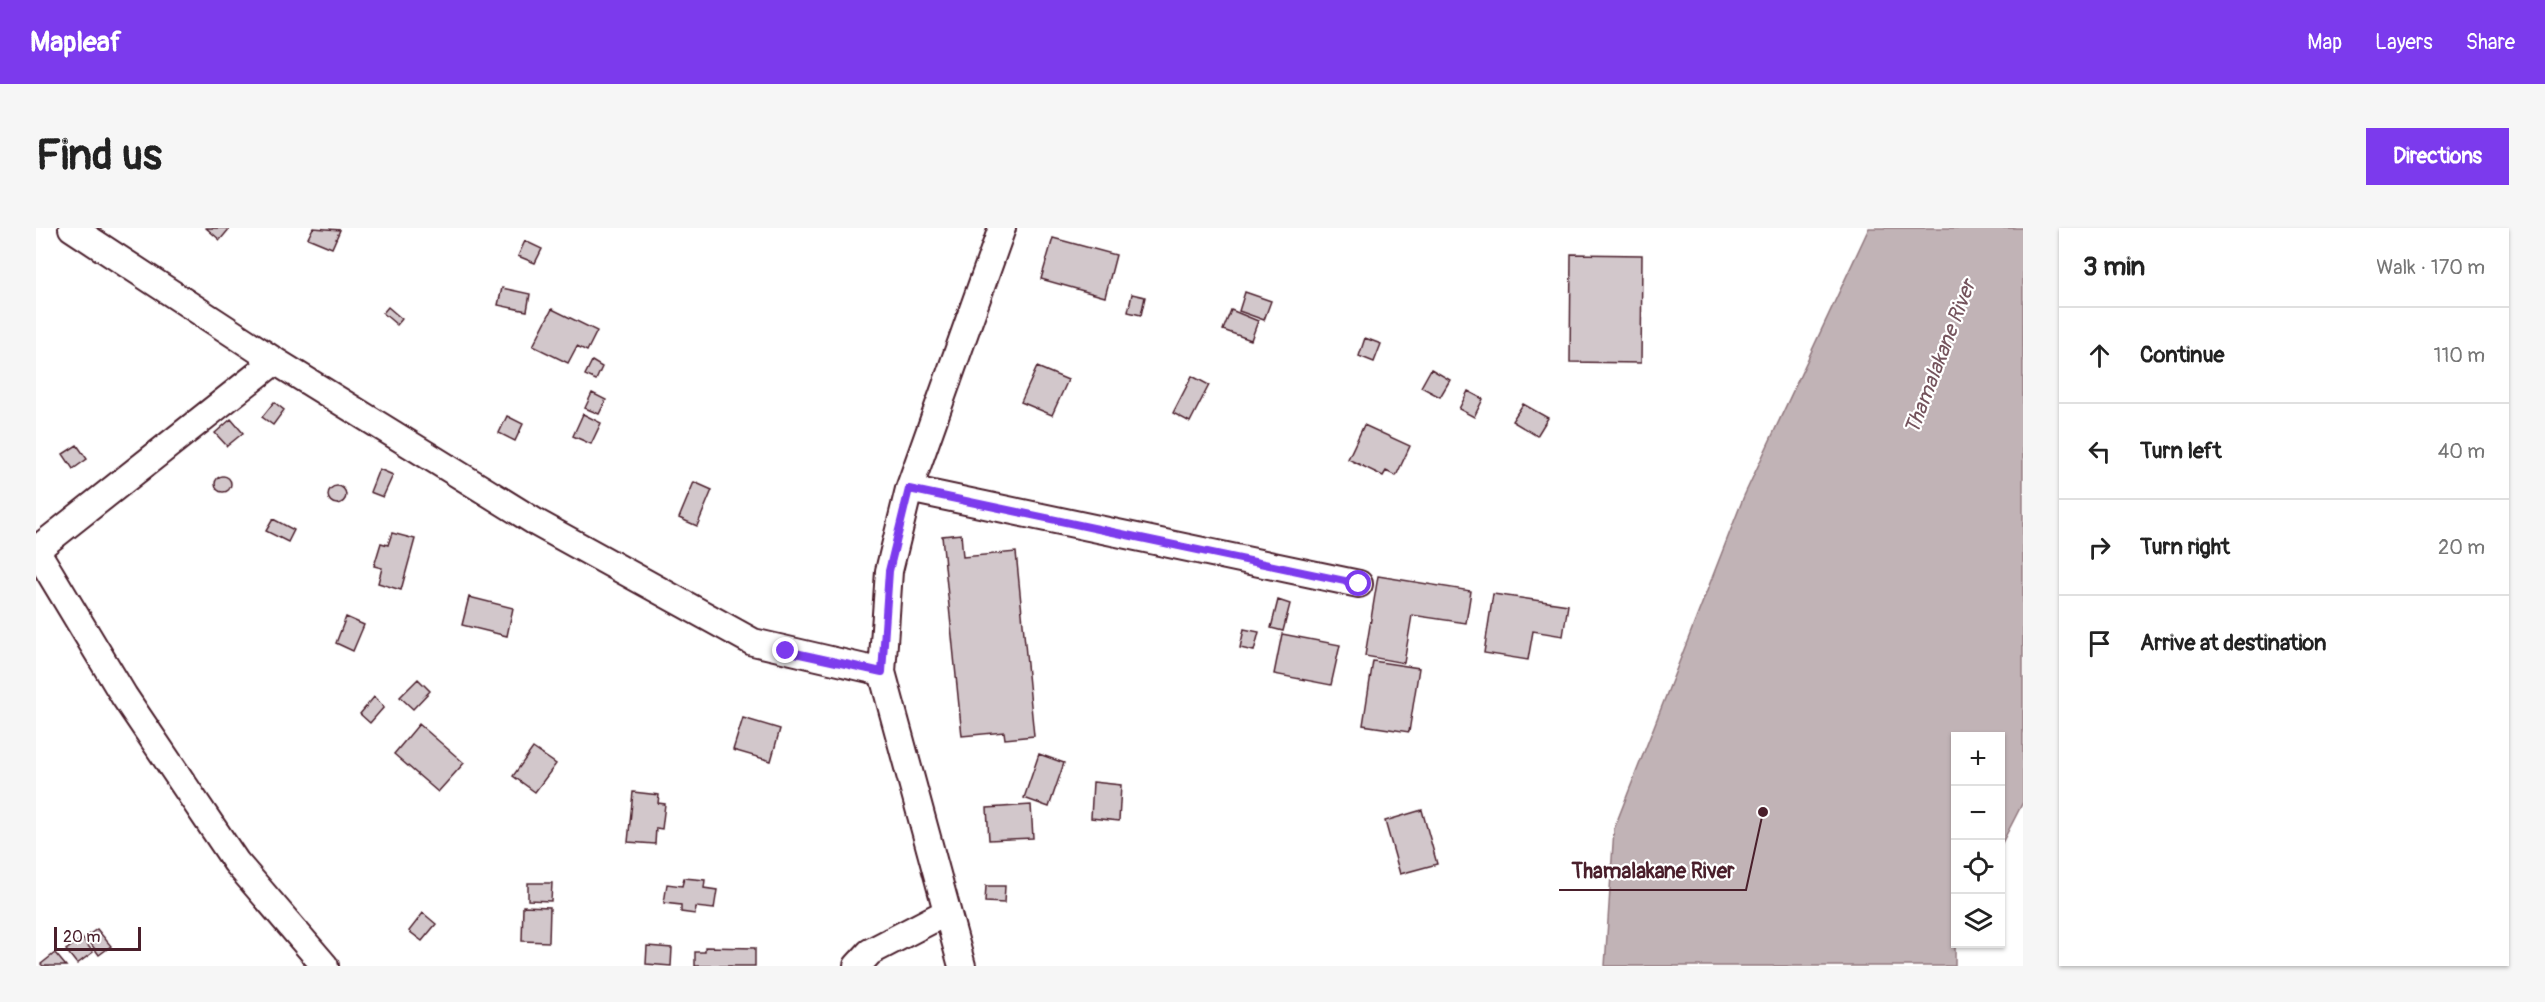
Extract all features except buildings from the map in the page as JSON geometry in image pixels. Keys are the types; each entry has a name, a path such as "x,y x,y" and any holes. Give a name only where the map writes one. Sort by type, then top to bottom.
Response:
{"street":[{"path":"72,228 275,361 537,523 753,642 882,672"},
{"path":"963,966 882,672 889,571 909,489 1002,228"},
{"path":"275,361 36,550 124,696 236,862 325,966"},
{"path":"909,489 1359,584"},
{"path":"857,966 870,952 947,912"}],"water":[{"path":"1869,228 2023,228 2023,802 2005,837 2005,732 1951,732 1951,948 1955,948 1955,966 1605,966 1614,829 1744,496"}],"place":[{"name":"Thamalakane River","path":"1763,812"}],"route":[{"path":"786,651 882,672 889,571 909,489 1359,584"}]}
